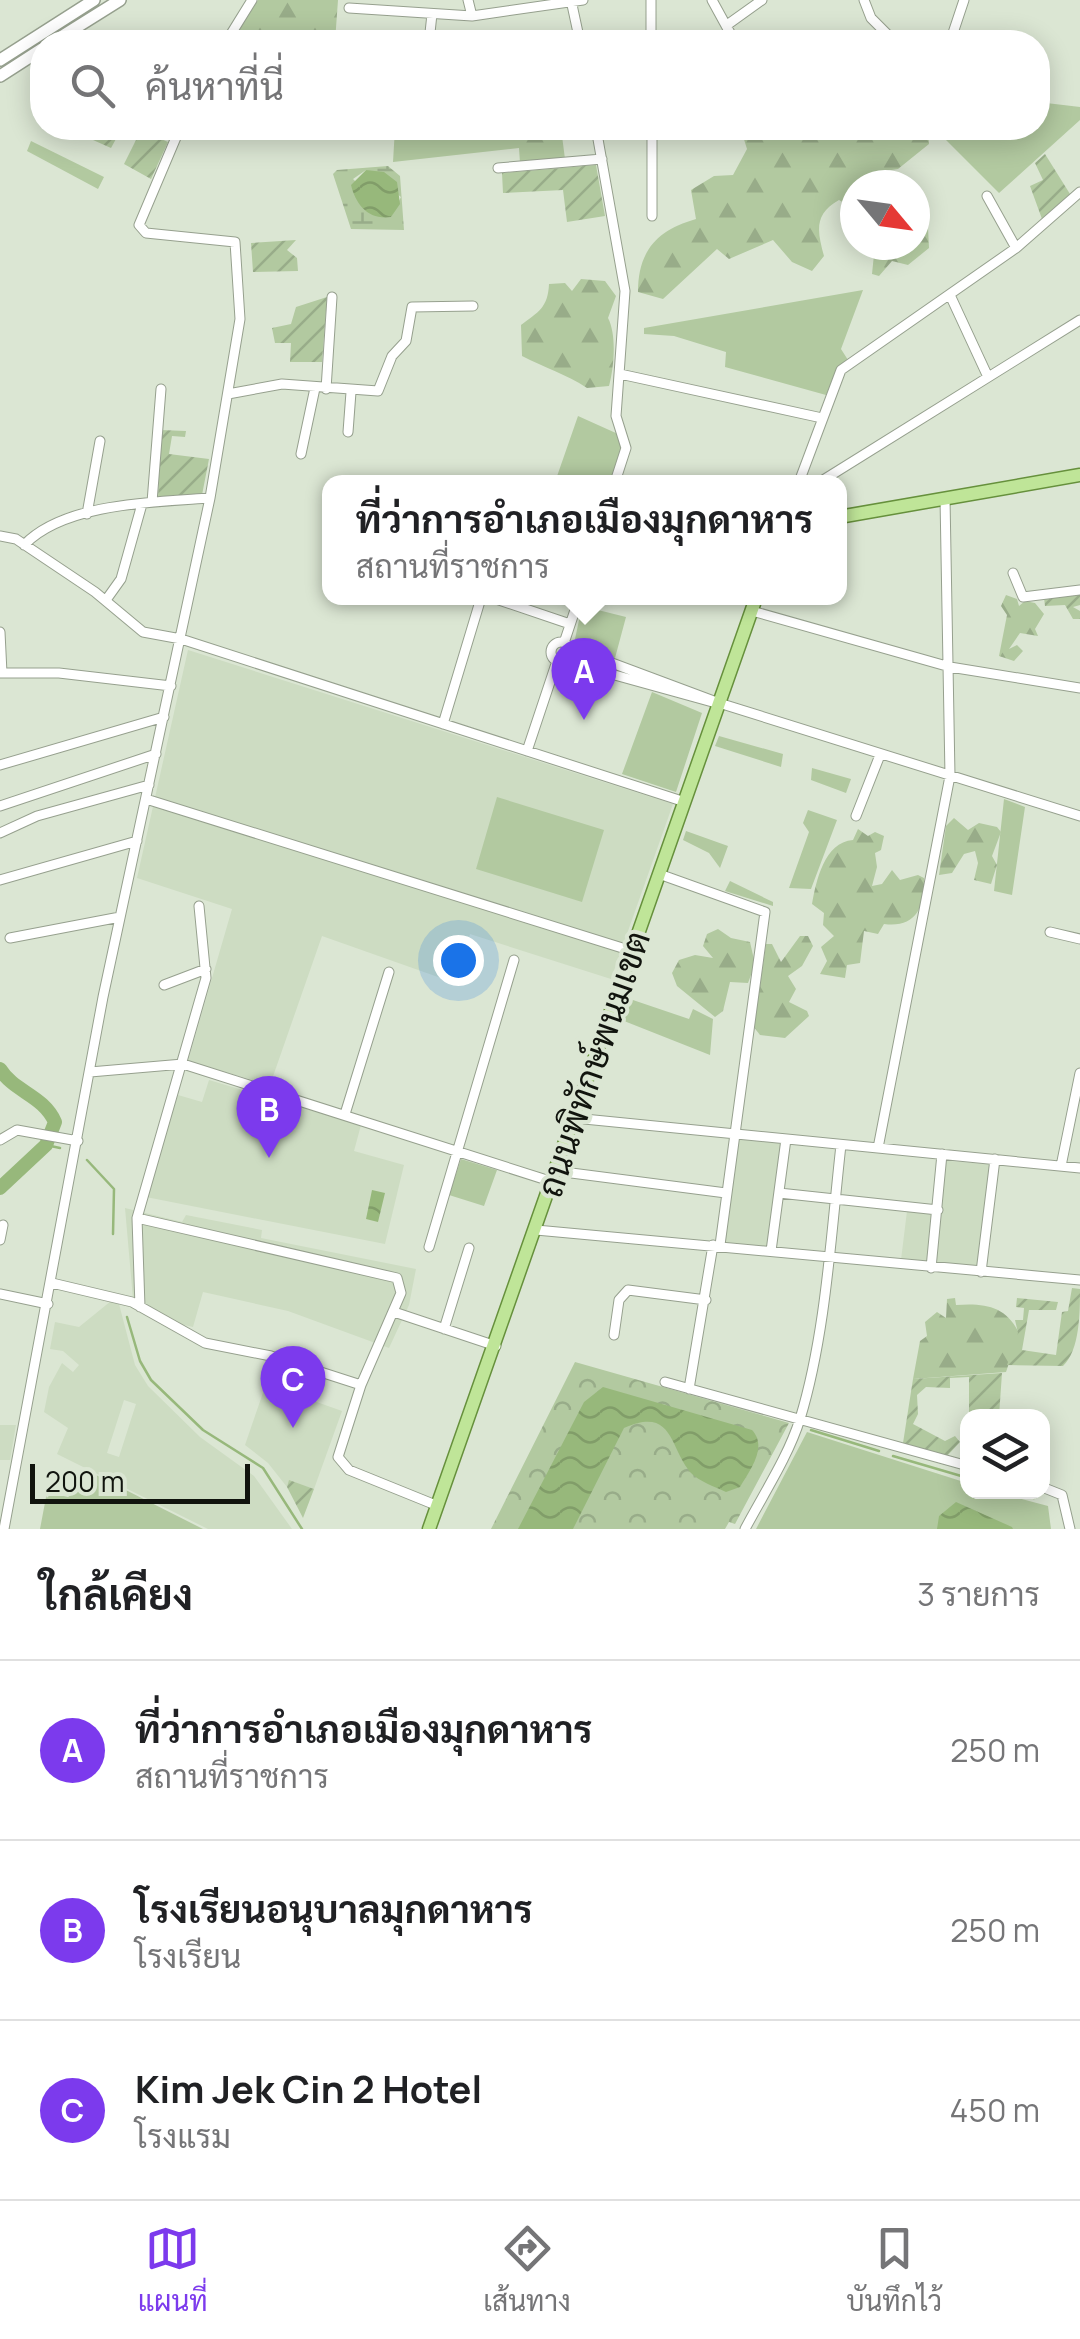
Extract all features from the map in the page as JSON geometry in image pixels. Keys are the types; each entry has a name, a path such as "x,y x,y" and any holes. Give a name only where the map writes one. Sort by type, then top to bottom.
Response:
{"main road":[{"path":"47,30 94,0"},
{"path":"72,30 120,0"},
{"path":"0,60 30,41"},
{"path":"0,76 30,57"},
{"path":"847,516 1080,475"},
{"name":"ถนนพิทักษ์พนมเขต","path":"430,1529 754,605"}],"street":[{"path":"233,30 252,0"},
{"path":"468,0 472,16"},
{"path":"350,8 376,6 472,16 583,0"},
{"path":"651,0 651,30"},
{"path":"712,0 729,30"},
{"path":"727,25 762,0"},
{"path":"864,0 872,18 884,30"},
{"path":"954,30 964,0"},
{"path":"571,1 577,30"},
{"path":"431,30 432,14"},
{"path":"4,1529 52,1282 74,1140 210,498 242,302 236,244 146,233 139,226 175,140"},
{"path":"598,140 625,279 616,416 626,448 617,475"},
{"path":"652,140 652,216"},
{"path":"498,168 602,159"},
{"path":"802,475 842,370 1016,248 1080,192"},
{"path":"986,196 1016,248"},
{"path":"950,295 988,377"},
{"path":"301,454 320,389 332,297"},
{"path":"228,394 282,384 373,393 382,387 392,356 406,341 412,307 472,306"},
{"path":"831,475 1080,320"},
{"path":"620,374 822,418"},
{"path":"106,600 121,579 147,503 161,390"},
{"path":"348,432 350,392"},
{"path":"87,514 100,440"},
{"path":"24,545 55,521 147,503 210,498"},
{"path":"878,1148 950,776 945,498"},
{"path":"0,536 24,545 106,600 143,632 181,639 685,802"},
{"path":"1014,573 1024,597 1080,590"},
{"path":"443,724 480,605"},
{"path":"514,605 570,624"},
{"path":"528,751 577,605"},
{"path":"757,605 950,668 1080,688"},
{"path":"0,632 1,673 59,673 170,686"},
{"path":"719,704 703,703 561,661 551,648 566,645 719,704 1080,816"},
{"path":"0,765 164,718"},
{"path":"0,806 156,754"},
{"path":"856,816 880,754"},
{"path":"0,833 37,816 149,785"},
{"path":"146,799 632,951"},
{"path":"0,880 137,841"},
{"path":"659,874 764,909 726,1194 689,1389"},
{"path":"140,1307 137,1218 183,1064 206,970 199,906"},
{"path":"10,938 120,916"},
{"path":"1050,932 1080,939"},
{"path":"429,1247 514,960"},
{"path":"164,985 206,970"},
{"path":"346,1114 389,972"},
{"path":"90,1072 183,1064 555,1176 726,1194"},
{"path":"1061,1166 1080,1072"},
{"path":"574,1118 1080,1168"},
{"path":"0,1140 22,1131 74,1140"},
{"path":"772,1251 786,1138"},
{"path":"745,1529 800,1420 828,1258 841,1145"},
{"path":"931,1268 942,1154"},
{"path":"980,1272 995,1159"},
{"path":"779,1194 938,1210"},
{"path":"137,1218 392,1275 401,1286 394,1312 339,1446 340,1463 438,1506"},
{"path":"0,1240 3,1225"},
{"path":"536,1230 1080,1280"},
{"path":"444,1329 469,1248"},
{"path":"52,1282 140,1307 205,1343 271,1356 361,1385"},
{"path":"614,1335 619,1300 628,1290 706,1300"},
{"path":"0,1294 48,1304"},
{"path":"394,1312 496,1346"},
{"path":"665,1382 960,1464"},
{"path":"1050,1490 1062,1495 1069,1519"}],"shaded area":[{"path":"188,650 673,804 611,979 470,934 455,983 322,936 270,1085 188,1061 232,909 137,878"},
{"path":"209,1080 361,1125 354,1151 404,1165 385,1244 146,1197 178,1095 202,1102"},
{"path":"735,1135 784,1140 770,1248 721,1243"},
{"path":"938,1160 997,1165 984,1276 900,1268 907,1211 932,1212"},
{"path":"125,1208 182,1222 186,1215 262,1230 261,1238 416,1269 409,1305 389,1348 288,1311 203,1292 193,1327 167,1321 133,1299"},
{"path":"111,1301 119,1304 135,1365 148,1386 200,1437 254,1476 292,1529 208,1529 57,1454 68,1428 44,1412 49,1387 62,1363 73,1372 79,1365 63,1351 50,1349 55,1322 79,1327","holes":["124,1400 136,1404 119,1457 107,1453"]},
{"path":"266,1384 342,1411 314,1489 290,1481 287,1487 268,1463 245,1445"},
{"path":"0,1425 16,1425 10,1460 0,1460"}],"green space":[{"path":"258,0 338,0 336,30 239,30"},
{"path":"1050,103 1080,107 1080,120 999,193 946,140 1050,140"},
{"path":"93,140 115,140 111,148"},
{"path":"136,140 168,142 151,179 124,164"},
{"path":"394,140 563,140 565,159 520,163 519,148 393,162"},
{"path":"524,140 545,141 545,149 538,156 530,156 523,149"},
{"path":"744,140 929,140 929,144 898,169 840,170 840,201 821,217 819,231 824,256 812,271 792,262 773,240 729,259 717,249 663,299 638,292 642,265 652,244 670,229 696,219 691,190 714,176 733,175 747,149"},
{"path":"31,141 104,177 98,189 27,151"},
{"path":"1045,154 1070,194 1042,219 1030,186 1043,180 1035,163"},
{"path":"596,165 605,216 567,222 563,190 503,193 502,173"},
{"path":"388,166 400,176 404,230 351,229 333,174 337,170","holes":["366,170 401,197 391,217 353,179"]},
{"path":"296,240 287,250 297,258 298,271 253,272 251,243"},
{"path":"873,260 914,260 908,265 892,261 879,276 872,274"},
{"path":"581,279 605,281 616,296 608,318 614,352 609,386 587,388 522,356 521,325 544,304 549,284 565,283 572,291"},
{"path":"863,290 841,349 848,360 838,368 826,395 725,367 726,352 674,336 644,334 644,328"},
{"path":"327,297 322,362 290,362 291,343 275,343 272,328 291,324 296,307"},
{"path":"578,416 618,434 622,444 612,475 557,475"},
{"path":"161,430 186,431 185,437 172,436 169,454 209,459 202,495 158,498"},
{"path":"1080,593 1080,605 1073,607 1080,611 1080,619 1073,619 1065,605 1045,606 1044,598"},
{"path":"1006,595 1017,599 1019,606 1025,601 1035,603 1044,614 1035,629 1038,636 1020,633 1009,649 1017,645 1023,651 1014,661 999,656 1007,615 1001,606"},
{"path":"582,606 626,617 615,658 584,647 575,639"},
{"path":"652,692 702,713 676,792 622,774"},
{"path":"719,736 783,754 781,767 715,746"},
{"path":"812,768 851,779 846,793 811,780"},
{"path":"497,797 604,830 582,902 476,869"},
{"path":"1004,799 1025,807 1012,895 994,891"},
{"path":"808,810 837,820 811,889 789,888 809,832 803,823"},
{"path":"954,818 968,830 979,823 997,827 1001,832 992,856 997,865 991,884 974,880 978,863 975,851 964,854 952,873 939,875 946,826"},
{"path":"858,829 868,836 875,832 884,836 881,850 875,853 877,867 872,886 882,884 892,870 900,880 918,875 924,878 923,899 911,919 884,924 878,934 864,931 860,963 847,965 845,978 820,974 827,961 821,947 834,936 823,925 824,913 812,904 816,885 828,855 843,842 853,840"},
{"path":"686,831 728,846 720,868 709,853 683,840"},
{"path":"730,881 773,902 773,906 725,891"},
{"path":"718,929 731,938 750,942 755,964 748,983 730,982 723,1011 715,1017 677,986 672,973 679,960 695,955 713,958 703,946 707,934"},
{"path":"800,936 808,936 813,946 802,966 788,976 796,989 789,1002 809,1016 785,1038 760,1035 754,1027 766,944 772,944 781,962"},
{"path":"627,998 689,1019 693,1009 713,1019 710,1055 619,1019"},
{"path":"461,1159 497,1170 484,1206 449,1195"},
{"path":"1072,1288 1080,1289 1078,1330 1069,1359 1063,1366 1007,1365 1018,1333 1015,1320 1023,1320 1024,1308 1016,1307 1017,1298 1058,1302 1056,1310 1029,1310 1022,1350 1056,1355 1062,1312 1068,1311"},
{"path":"955,1298 956,1305 994,1308 1014,1324 1019,1333 1006,1372 913,1379 920,1341 927,1336 925,1322 937,1312 946,1318 947,1299"},
{"path":"575,1362 789,1423 735,1524 729,1522 725,1529 491,1529"},
{"path":"1002,1373 999,1409 969,1409 969,1377 950,1378 950,1388 926,1387 917,1395 918,1414 913,1424 945,1441 955,1436 960,1442 947,1456 903,1443 913,1379"},
{"path":"807,1432 960,1481 960,1499 1022,1499 1048,1506 1051,1529 756,1529"},
{"path":"96,1475 203,1529 40,1529 47,1492 68,1497 80,1489 86,1492"},
{"path":"289,1480 314,1489 303,1518 287,1487"}],"water":[{"path":"366,170 384,172 397,182 400,204 391,217 364,210 356,199 351,185"},
{"path":"372,1190 385,1193 378,1222 366,1219"},
{"path":"603,1387 752,1430 758,1451 740,1487 726,1492 698,1479 661,1426 640,1423 624,1428 573,1529 518,1529 584,1402"},
{"path":"956,1502 1013,1529 937,1529 939,1516"}],"waterway":[{"path":"0,1069 43,1106 55,1122 46,1145 0,1188"},
{"path":"46,1145 60,1148"},
{"path":"87,1160 114,1189 113,1234"},
{"path":"127,1317 140,1361 151,1380 203,1430 263,1468 302,1529"},
{"path":"811,1430 879,1451"},
{"path":"893,1456 960,1476"}],"place":[{"name":"ที่ว่าการอำเภอเมืองมุกดาหาร","path":"584,720"},
{"name":"โรงเรียนอนุบาลมุกดาหาร","path":"269,1158"},
{"name":"Kim Jek Cin 2 Hotel","path":"293,1428"}]}
